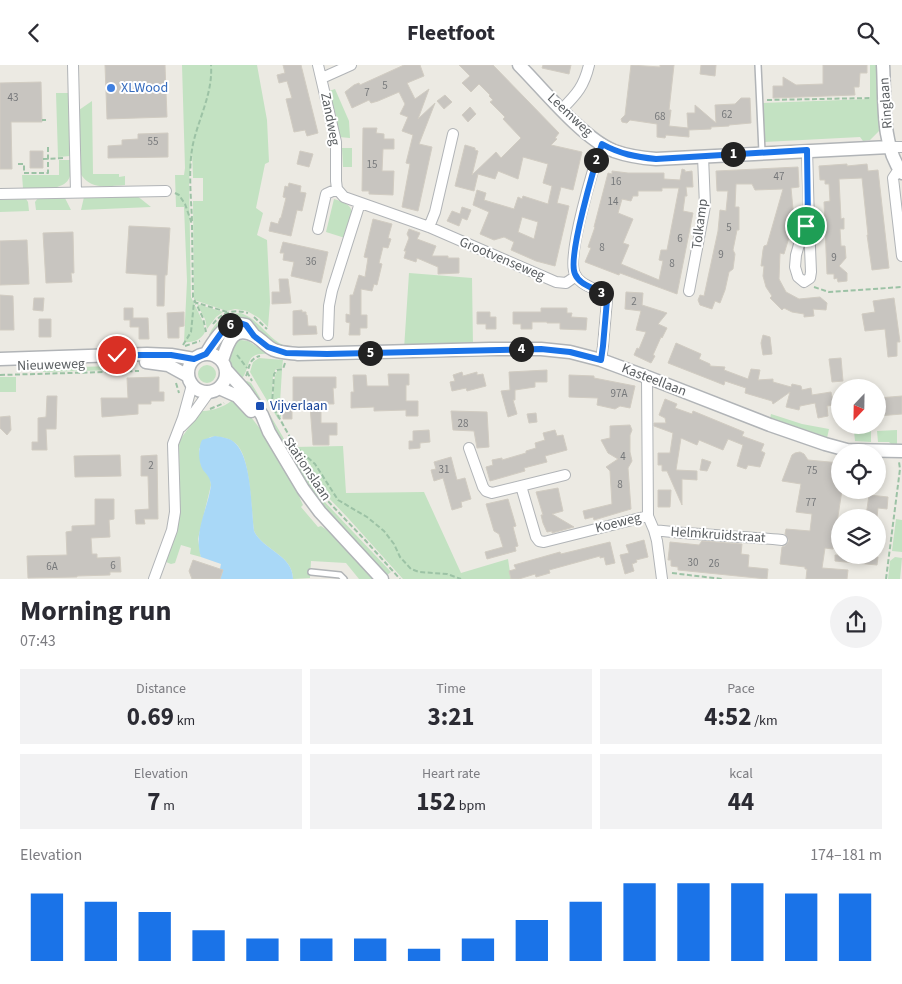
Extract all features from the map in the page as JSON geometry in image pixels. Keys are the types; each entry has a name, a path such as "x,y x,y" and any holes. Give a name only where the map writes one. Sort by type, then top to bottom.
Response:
{"street":[{"path":"73,65 76,192"},
{"name":"Zandweg","path":"318,65 336,142 336,181 338,189"},
{"name":"Zandweg","path":"322,79 351,65"},
{"name":"Leemweg","path":"519,65 580,127 602,144 595,163 573,257 572,265 576,276"},
{"path":"562,109 580,90 586,80 590,65"},
{"name":"Ringlaan","path":"884,65 889,147 895,163 901,171 893,178 902,256"},
{"path":"429,227 453,134"},
{"path":"602,144 612,150 632,157 656,159 807,150 902,147"},
{"path":"807,150 811,272 810,278 807,281 800,280 795,267 796,255 802,234 808,223"},
{"name":"Tolkamp","path":"689,291 705,206 702,156"},
{"path":"318,229 326,193 338,189"},
{"name":"Grootvenseweg","path":"338,189 344,197 429,227 556,282 566,283 576,276"},
{"path":"0,194 166,191"},
{"path":"328,335 329,306 332,291 360,203"},
{"path":"576,276 582,283 600,293 607,300 601,360"},
{"name":"Kasteellaan","path":"200,356 221,333 232,325 240,323 246,325 254,336 273,349 298,354 541,349 570,352 601,360 770,425 825,444 848,450 900,451"},
{"path":"154,579 175,517 174,437 214,390 225,380 224,366 228,342 232,336 241,332 254,336"},
{"name":"Nieuweweg","path":"0,359 147,354 200,356"},
{"path":"180,428 190,380 189,367 200,356 218,357 224,366"},
{"name":"Nieuweweg","path":"0,367 150,362 168,365 190,380"},
{"name":"Stationslaan","path":"224,366 262,415 290,470 308,497 382,579"},
{"name":"Koeweg","path":"521,486 536,537 544,543 648,516 647,377"},
{"path":"190,380 199,391 214,390"},
{"name":"Stationslaan","path":"214,390 231,393 241,400 269,432"},
{"path":"469,447 482,487 492,493 565,475"},
{"name":"Helmkruidstraat","path":"648,516 654,530 661,575"},
{"name":"Helmkruidstraat","path":"654,530 782,540"}],"lane":[{"path":"758,65 762,153"},
{"path":"311,572 340,575 344,579"}],"path":[{"path":"194,302 191,332 182,346 191,345 205,338 204,321 192,297 191,182 193,145 210,86 211,65"},
{"path":"760,101 885,97"},
{"path":"18,164 24,164 24,173 48,173 48,147"},
{"path":"43,159 58,158"},
{"path":"166,191 179,195 188,211 192,224"},
{"path":"807,281 814,287 829,292 902,287"},
{"path":"194,302 228,312"},
{"path":"285,362 283,369 276,370 274,374 272,405 295,446 316,464 338,500 367,517 384,531 406,565 411,569 447,574 461,579"},
{"name":"Nieuweweg","path":"0,375 144,371"},
{"path":"247,372 252,381"},
{"name":"Stationslaan","path":"276,421 290,445"},
{"path":"886,579 900,469 900,451"},
{"name":"Stationslaan","path":"320,492 400,579"},
{"path":"661,575 722,579"}],"green space":[{"path":"182,65 257,65 267,120 269,162 265,164 256,208 263,213 257,235 267,240 270,302 268,327 259,318 247,311 235,309 227,311 194,299 193,201 203,201 203,178 193,178 192,153 189,180 191,297 203,322 205,332 199,339 187,342 184,342 187,281 184,207 176,207 175,175 184,175 185,168"},
{"path":"870,65 876,65 879,131 870,140 863,141 860,137 764,142 762,103 870,99"},
{"path":"335,89 349,121 350,138 339,137 336,116 329,91"},
{"path":"56,93 68,93 70,156 58,157"},
{"path":"92,101 93,174 119,174 119,177 125,176 125,185 94,185 84,179 80,173 79,110"},
{"path":"342,148 352,148 352,167 343,167"},
{"path":"59,160 70,160 70,176 62,185 42,189 23,188 22,175 59,175"},
{"path":"136,195 151,207 81,210 84,197"},
{"path":"38,198 65,198 71,210 36,210 35,202"},
{"path":"26,199 29,211 0,212 0,200"},
{"path":"334,199 348,205 351,209 351,218 345,238 326,232"},
{"path":"409,273 472,278 473,347 404,349"},
{"path":"197,304 223,312 216,317 207,329 205,319"},
{"path":"241,313 253,320 283,347 271,340 250,322 213,337 209,335 215,325 226,316"},
{"path":"236,341 248,341 269,354 255,355 251,358 240,381 231,366 230,358"},
{"path":"259,358 283,360 282,368 276,369 273,374 272,405 280,418 278,419 250,372 253,362"},
{"path":"207,365 213,368 216,374 213,380 207,383 201,380 198,374 201,368"},
{"path":"114,366 116,370 43,372 43,368"},
{"path":"282,370 280,418 274,404 273,389 277,371"},
{"path":"0,377 16,377 16,392 0,392"},
{"path":"245,382 251,383 307,478 321,498 391,572 386,576 308,489"},
{"path":"234,398 252,418 283,463 296,487 303,505 301,507 318,527 321,526 336,536 375,579 359,579 346,563 311,561 310,578 293,579 292,571 288,564 258,538 254,531 248,474 242,453 232,441 217,437 210,437 199,449 201,465 210,478 211,485 198,539 201,557 190,554 191,548 181,545 175,563 166,562 180,515 179,441 201,411 219,408 228,404"},
{"path":"771,414 802,424 829,429 827,438 770,419"},
{"path":"897,430 897,444 892,445 889,442 878,442 877,434 886,434 886,431"},
{"path":"854,434 871,434 871,442 855,441"},
{"path":"343,446 346,493 424,492 461,573 508,559 511,579 403,579 326,495 294,447"},
{"path":"896,519 902,520 902,552 892,551"},
{"path":"895,557 902,558 900,579 888,579 890,561"}],"water":[{"path":"215,436 232,440 241,452 248,473 254,531 258,538 288,564 292,571 293,579 220,579 223,570 220,569 221,564 201,557 199,548 200,530 211,485 209,478 201,467 199,451 202,440"}],"building":[{"path":"105,65 165,65 167,117 107,119"},
{"path":"283,65 301,65 318,133 307,136 305,130 294,132 286,99 292,98 287,81 279,83 277,75 285,73"},
{"path":"404,65 420,65 424,76 407,83 415,99 429,89 418,119 435,103 419,144 432,147 418,211 402,207 410,164 406,163 413,135 402,131 408,117 400,114 405,104 399,92 371,103 369,100 352,108 345,92 354,85 359,83 360,85"},
{"path":"459,65 493,65 559,133 555,138 557,139 551,145 582,152 573,190 561,187 557,203 569,206 555,266 536,261 511,250 514,242 504,237 494,240 480,234 489,212 473,205 477,190 486,193 484,200 514,209 518,197 522,199 523,196 548,204 552,186 543,183 548,164 523,157 518,179 498,171 495,179 478,174 474,191 455,186 465,145 478,151 472,175 496,152 501,158 521,138 503,119 505,117 490,102 493,100 490,95 479,84 471,92 462,83 470,76","holes":["522,217 538,222 534,239 518,232"]},
{"path":"543,65 571,65 569,74 542,68"},
{"path":"631,65 660,67 660,65 674,65 669,126 688,128 687,113 695,113 695,105 716,123 715,105 735,104 741,98 750,98 751,123 689,130 689,137 666,135 665,138 657,137 657,124 630,120 627,123 622,122 621,119 625,115"},
{"path":"701,65 716,65 715,76 700,74"},
{"path":"823,65 867,65 867,73 860,73 859,87 854,87 855,95 773,98 773,86 783,86 783,77 796,85 823,84"},
{"path":"41,82 42,122 11,122 12,169 0,169 0,83"},
{"path":"445,95 452,102 444,109 437,101"},
{"path":"470,107 476,114 468,122 462,115"},
{"path":"363,128 377,128 376,133 384,134 384,139 394,139 394,149 383,149 382,171 394,171 393,195 369,194 369,191 362,191"},
{"path":"168,133 168,157 108,158 108,146 122,145 122,140 138,139 138,134"},
{"path":"30,151 43,151 43,168 30,168"},
{"path":"300,151 313,154 309,167 297,164"},
{"path":"847,164 847,166 867,164 868,171 878,170 889,268 872,270 862,178 839,179 841,219 844,218 844,229 840,229 841,246 845,246 846,258 839,266 847,273 847,281 838,282 837,278 834,279 834,274 827,274 824,202 830,201 829,184 825,184 825,180 820,180 819,166"},
{"path":"798,167 799,187 791,188 793,209 797,211 784,254 780,253 779,279 786,292 799,299 820,297 827,303 826,310 813,309 814,316 804,317 804,314 792,312 784,308 782,310 770,298 772,296 766,287 763,276 764,266 761,266 764,246 767,245 783,189 755,190 752,184 736,184 735,207 739,207 739,230 737,230 733,250 735,254 733,269 729,272 720,303 715,301 712,309 700,305 698,300 700,295 704,296 718,231 720,210 726,211 728,191 717,191 716,171"},
{"path":"682,169 685,172 692,171 693,187 686,187 687,196 685,196 683,211 693,213 677,294 585,262 591,248 588,247 595,227 608,173 612,174 612,171 664,173 664,179 680,180","holes":["662,188 679,188 667,250 661,250 659,260 663,261 659,280 621,264 629,245 623,243 633,219 618,213 622,199 631,201 633,196 638,196 638,191 662,191"]},
{"path":"289,183 301,186 300,192 306,193 302,211 297,210 291,236 269,231 271,222 278,224 281,218 286,198 283,197 285,186 288,187"},
{"path":"462,207 471,210 467,220 462,218 459,226 447,221 452,211 460,214"},
{"path":"373,219 392,224 388,238 391,239 388,248 383,247 379,263 382,264 377,285 374,284 372,291 361,289 361,315 367,315 367,328 360,328 360,335 349,335 350,323 346,322 346,314 350,315 350,295 353,295 359,275 365,277 368,258 364,257"},
{"path":"129,226 170,228 164,306 157,306 157,275 126,273"},
{"path":"409,229 420,233 417,239 436,246 432,256 459,258 459,273 438,274 438,267 417,258 416,262 404,258 406,251 404,251 409,238 407,234"},
{"path":"73,232 74,273 71,273 72,282 46,283 43,233"},
{"path":"27,240 29,284 0,285 0,241"},
{"path":"283,242 328,252 321,283 291,276 294,262 283,260 284,253 280,253"},
{"path":"279,279 288,279 291,303 272,304 272,292 280,292"},
{"path":"626,292 643,293 642,305 667,313 658,324 667,328 661,337 651,363 634,355 637,348 639,349 646,332 636,330 641,311 625,309"},
{"path":"0,295 13,296 14,330 0,330"},
{"path":"34,298 44,298 43,311 33,310"},
{"path":"894,298 900,342 897,342 897,356 888,357 885,329 865,331 862,314 875,312 873,301"},
{"path":"124,308 133,308 133,318 148,318 149,339 139,339 139,327 130,327 130,320 124,320"},
{"path":"541,308 567,308 567,313 572,313 571,317 587,318 586,330 560,329 560,323 532,322 532,329 521,329 521,324 513,324 513,312 541,312"},
{"path":"302,310 302,312 306,312 308,326 316,326 317,334 293,335 293,311"},
{"path":"184,312 184,326 179,327 179,338 168,338 167,313"},
{"path":"477,312 490,312 490,317 496,317 496,329 486,329 486,324 477,324"},
{"path":"39,319 51,319 51,337 39,337"},
{"path":"763,335 770,337 772,354 763,355 761,343"},
{"path":"676,343 701,354 699,359 710,364 710,366 725,367 724,370 748,379 751,369 760,370 758,380 773,379 773,382 791,387 792,384 801,386 802,390 811,388 812,395 831,392 831,405 827,406 828,416 818,418 815,403 800,406 799,410 786,407 790,392 773,404 772,401 745,393 746,388 725,381 724,385 668,363"},
{"path":"841,358 843,379 832,379 829,359"},
{"path":"547,370 547,382 535,382 535,387 515,390 515,400 513,400 517,414 508,417 501,391 510,390 509,372"},
{"path":"462,372 463,376 477,372 477,375 483,374 486,386 467,391 466,388 452,391 450,382 455,381 453,375"},
{"path":"388,374 409,374 409,385 406,385 406,401 418,401 418,416 406,416 406,410 374,411 374,407 351,408 351,392 354,392 353,375 366,375 367,386 389,386"},
{"path":"569,375 594,376 594,378 635,386 630,408 620,406 615,409 597,405 598,398 569,397"},
{"path":"159,377 159,392 164,392 164,401 138,404 138,414 102,417 101,398 128,398 127,378"},
{"path":"293,377 336,377 336,388 333,388 334,404 321,404 321,423 337,423 337,435 329,435 329,445 313,445 310,406 293,407"},
{"path":"47,396 57,396 56,429 46,429 47,450 32,450 32,442 38,442 38,418 46,417"},
{"path":"902,396 902,414 886,415 886,397"},
{"path":"665,399 677,404 675,408 692,414 693,411 744,432 742,436 764,444 761,451 765,453 760,467 748,465 746,469 737,466 743,445 728,439 723,450 699,440 697,445 681,438 676,470 697,471 697,480 682,479 682,505 667,471 662,471 662,465 658,465 658,453 670,453 673,433 654,426 654,423 666,423 665,418 659,415"},
{"path":"283,402 292,402 292,419 283,419"},
{"path":"451,411 487,412 489,447 477,448 474,431 453,430"},
{"path":"536,413 537,422 529,423 527,414"},
{"path":"10,416 11,430 7,435 0,428 0,417"},
{"path":"630,425 632,430 630,435 630,452 632,461 628,468 631,509 594,520 593,517 585,519 583,511 612,504 610,471 606,467 618,459 608,453 601,440 610,438 610,426"},
{"path":"429,430 430,442 420,443 420,448 409,449 409,441 413,441 413,431"},
{"path":"555,430 557,436 563,435 567,450 545,456 547,462 524,468 525,471 490,481 486,467 493,465 492,460 502,458 502,460 526,453 526,451 536,448 535,443 545,440 543,433"},
{"path":"800,452 804,454 808,460 831,462 831,499 841,499 839,509 831,509 831,549 825,548 822,568 848,570 847,579 806,579 807,569 805,567 780,564 782,547 789,541 785,534 786,529 810,531 812,514 796,512 801,484 782,481 792,455"},
{"path":"120,455 121,476 75,477 74,456"},
{"path":"157,455 158,519 144,519 145,524 136,524 135,510 149,509 148,476 141,476 141,456"},
{"path":"451,457 457,480 465,478 471,499 461,502 462,507 452,510 443,478 434,481 431,470 436,469 434,462"},
{"path":"702,459 711,462 707,471 700,470"},
{"path":"558,488 563,511 552,514 574,527 552,533 552,531 547,532 543,523 541,515 543,515 536,492"},
{"path":"658,490 671,490 670,507 658,507"},
{"path":"886,497 888,497 887,509 867,509 868,499 886,499"},
{"path":"95,499 114,499 114,519 109,520 110,537 91,538 92,554 97,554 97,558 120,557 121,572 110,572 110,575 28,578 27,556 67,555 66,532 72,531 72,526 95,525"},
{"path":"508,499 516,526 513,527 518,546 515,547 516,551 487,559 485,552 503,547 499,534 494,531 486,504"},
{"path":"644,540 648,557 636,560 637,562 632,564 634,571 625,574 620,555 629,553 626,545"},
{"path":"702,541 742,544 741,554 749,555 748,567 768,569 767,579 678,570 678,567 671,566 671,560 668,560 670,542 699,545"},
{"path":"610,542 615,563 606,565 604,557 600,558 600,556 549,570 550,573 536,577 535,574 519,579 511,579 509,571 516,569 514,565 560,552 561,554"},
{"path":"193,560 223,570 220,579 192,579 189,571"}],"place":[{"name":"XLWood","path":"111,88"},
{"name":"Vijverlaan","path":"260,406"}],"route":[{"path":"117,355 171,355 194,359 206,354 224,329 235,323 240,323 250,328 254,336 268,347 286,353 327,354 541,349 570,352 601,360 607,300 600,293 582,283 573,271 572,265 595,163 602,144 624,155 656,159 807,150 808,223 806,226"}]}
